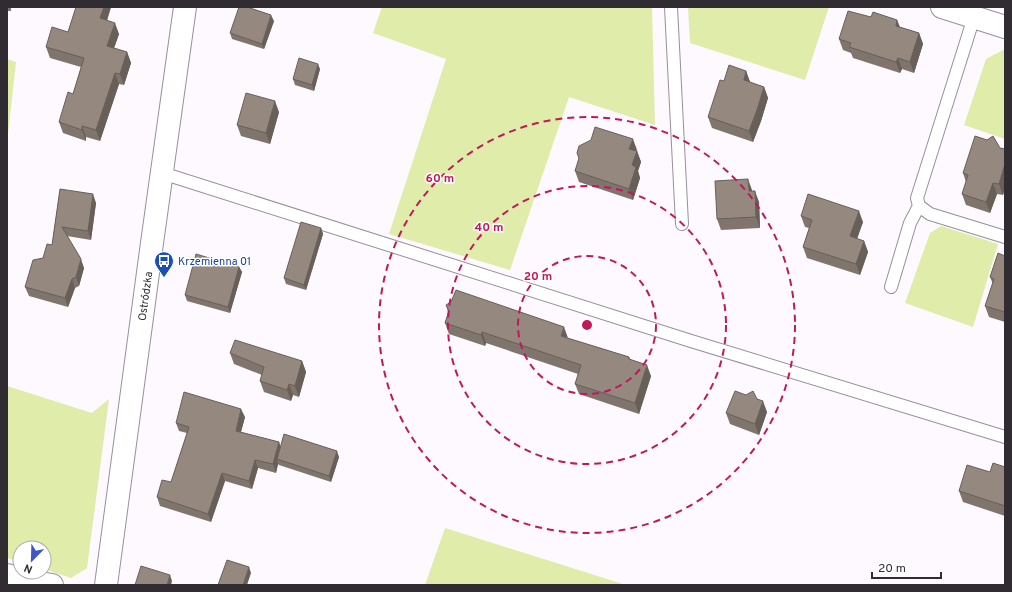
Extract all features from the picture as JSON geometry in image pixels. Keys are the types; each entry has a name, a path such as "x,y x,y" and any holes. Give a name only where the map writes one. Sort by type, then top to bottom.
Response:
{"street":[{"name":"Ostródzka","path":"106,585 185,7"},
{"path":"942,7 1005,27"},
{"path":"7,575 23,580 52,585"}],"lane":[{"path":"671,7 682,224"},
{"path":"974,17 917,198 919,206 930,214 1005,237"},
{"path":"162,173 691,341 1005,436"},
{"path":"890,287 910,223 919,206"}],"green space":[{"path":"382,7 652,7 655,125 569,97 510,270 389,234 446,59 373,33"},
{"path":"688,7 829,7 805,80 690,43"},
{"path":"1005,49 1005,139 964,125 986,59"},
{"path":"7,59 16,62 7,144"},
{"path":"941,226 998,244 973,327 905,303 930,233"},
{"path":"7,386 92,413 109,399 87,568 71,578 52,572 52,540 12,540 12,560 7,558"},
{"path":"445,528 626,585 425,585"}],"building":[{"path":"76,7 104,7 100,18 115,23 107,46 127,52 120,74 115,73 96,130 82,126 82,130 59,122 68,92 73,94 84,58 46,47 52,27 68,32"},
{"path":"239,7 247,7 271,15 262,44 230,33"},
{"path":"848,11 871,17 873,12 897,20 896,26 919,33 910,62 898,58 896,62 849,47 851,43 839,39"},
{"path":"299,58 318,64 312,85 293,79"},
{"path":"729,65 746,71 744,80 764,87 749,131 708,117 720,80 724,81"},
{"path":"246,93 275,101 266,133 237,125"},
{"path":"595,127 633,139 629,149 637,151 632,165 636,167 629,189 575,171 579,158 577,153 579,146 591,140"},
{"path":"975,136 987,140 993,136 1000,148 1005,149 1005,164 999,184 993,183 986,202 962,194 968,175 963,173"},
{"path":"748,179 749,191 755,191 756,217 717,219 715,181"},
{"path":"60,189 93,194 88,231 62,227 81,259 76,277 72,279 65,298 25,287 33,260 43,258 47,244 52,245"},
{"path":"808,194 859,211 850,236 864,241 856,264 803,247 812,220 801,216"},
{"path":"301,222 321,228 304,285 284,278"},
{"path":"998,253 1005,256 1005,312 985,306 994,279 990,277"},
{"path":"196,254 239,267 228,307 185,295"},
{"path":"456,290 564,327 561,336 629,357 629,359 647,365 635,403 575,384 581,365 482,332 481,335 445,323 449,311 446,305 451,302"},
{"path":"235,340 302,361 295,386 289,384 287,390 260,381 264,367 230,353"},
{"path":"735,391 746,395 753,391 757,399 763,401 755,424 726,413"},
{"path":"184,392 241,409 236,431 279,442 273,464 255,460 249,481 222,473 208,514 157,497 162,480 171,482 189,427 176,423"},
{"path":"284,434 337,451 329,476 277,459"},
{"path":"993,463 1005,467 1005,506 959,491 967,465 990,472"},
{"path":"227,560 249,567 243,585 218,585"},
{"path":"141,566 170,575 167,585 135,585"}],"place":[{"name":"Krzemienna 01","path":"164,278"}]}
